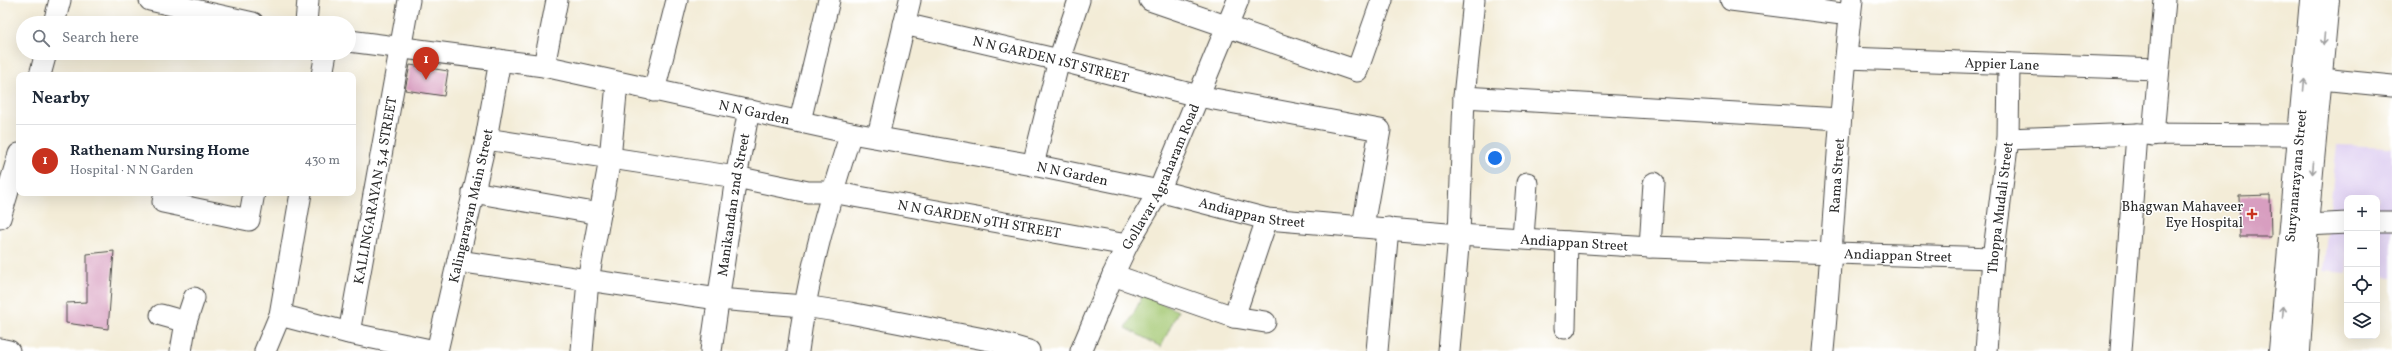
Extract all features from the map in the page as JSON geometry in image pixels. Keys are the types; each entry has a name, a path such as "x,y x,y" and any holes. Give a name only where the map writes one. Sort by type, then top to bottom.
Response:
{"main road":[{"name":"Suryanarayana Street","path":"2280,351 2311,0"},
{"name":"Suryanarayana Street","path":"2299,351 2307,225 2328,0"}],"street":[{"path":"56,16 60,0"},
{"path":"150,0 208,6 234,16"},
{"path":"307,16 308,0"},
{"name":"KALLINGARAYAN 3,4 STREET","path":"349,333 409,0"},
{"path":"544,66 557,0"},
{"path":"654,91 677,0"},
{"path":"800,121 829,0"},
{"path":"878,136 910,0"},
{"path":"1033,165 1059,60 1079,0"},
{"path":"1150,0 1357,71 1382,0"},
{"name":"Gollavar Agraharam Road","path":"1081,351 1127,245 1159,191 1238,0"},
{"path":"1449,351 1459,235 1464,97 1474,0"},
{"path":"1731,0 1851,8"},
{"path":"2122,351 2145,134 2158,69 2165,0"},
{"name":"Rama Street","path":"1824,351 1840,119 1851,8"},
{"name":"N N GARDEN 1ST STREET","path":"904,24 1059,60 1198,96 1380,130 1363,226"},
{"name":"N N Garden","path":"356,41 544,66 851,133 878,136 1033,165 1159,191"},
{"name":"Appier Lane","path":"1846,58 2009,65 2158,69"},
{"path":"41,72 44,60"},
{"path":"323,72 325,60"},
{"name":"Kalingarayan Main Street","path":"436,351 486,139 500,60"},
{"name":"Thoppa Mudali Street","path":"1986,351 1993,258 2008,139 2009,65"},
{"path":"2321,79 2392,86"},
{"path":"582,351 588,280 610,159 617,83"},
{"path":"1464,97 1840,119"},
{"name":"Manikandan 2nd Street","path":"711,351 736,177 749,110"},
{"path":"798,351 804,306 832,192 851,133"},
{"path":"2008,139 2145,134 2299,135"},
{"name":"N N GARDEN 9TH STREET","path":"486,139 736,177 808,192 832,192 1127,245"},
{"path":"0,218 16,168"},
{"path":"1650,247 1654,182"},
{"path":"1523,237 1528,183"},
{"name":"Andiappan Street","path":"1159,191 1267,219 1459,235 1523,237 1567,242 1650,247 1832,251 1993,258"},
{"path":"473,192 600,214"},
{"path":"164,196 163,202 249,220 253,196"},
{"path":"265,351 280,315 300,196"},
{"path":"1234,317 1267,219"},
{"path":"2380,222 2392,222"},
{"path":"2307,225 2344,223"},
{"path":"1377,351 1388,228"},
{"path":"1565,328 1567,242"},
{"path":"458,261 718,299 804,306 994,341 1029,351"},
{"path":"1113,275 1234,317 1265,322"},
{"path":"181,351 186,322 194,298"},
{"path":"161,315 186,322"},
{"path":"280,315 349,333 436,351"},
{"path":"0,349 9,351"}],"shaded area":[{"path":"2337,145 2392,147 2392,278 2380,277 2380,195 2344,195 2344,273 2323,271"}],"green space":[{"path":"1143,295 1178,311 1161,347 1126,328"}],"building":[{"path":"410,65 448,71 444,96 405,90"},
{"path":"2270,195 2271,237 2240,237 2239,196"},
{"path":"114,251 108,329 66,323 66,303 87,302 87,254"}],"place":[{"name":"Rathenam Nursing Home","path":"426,80"},
{"name":"Bhagwan Mahaveer Eye Hospital","path":"2252,214"}]}
